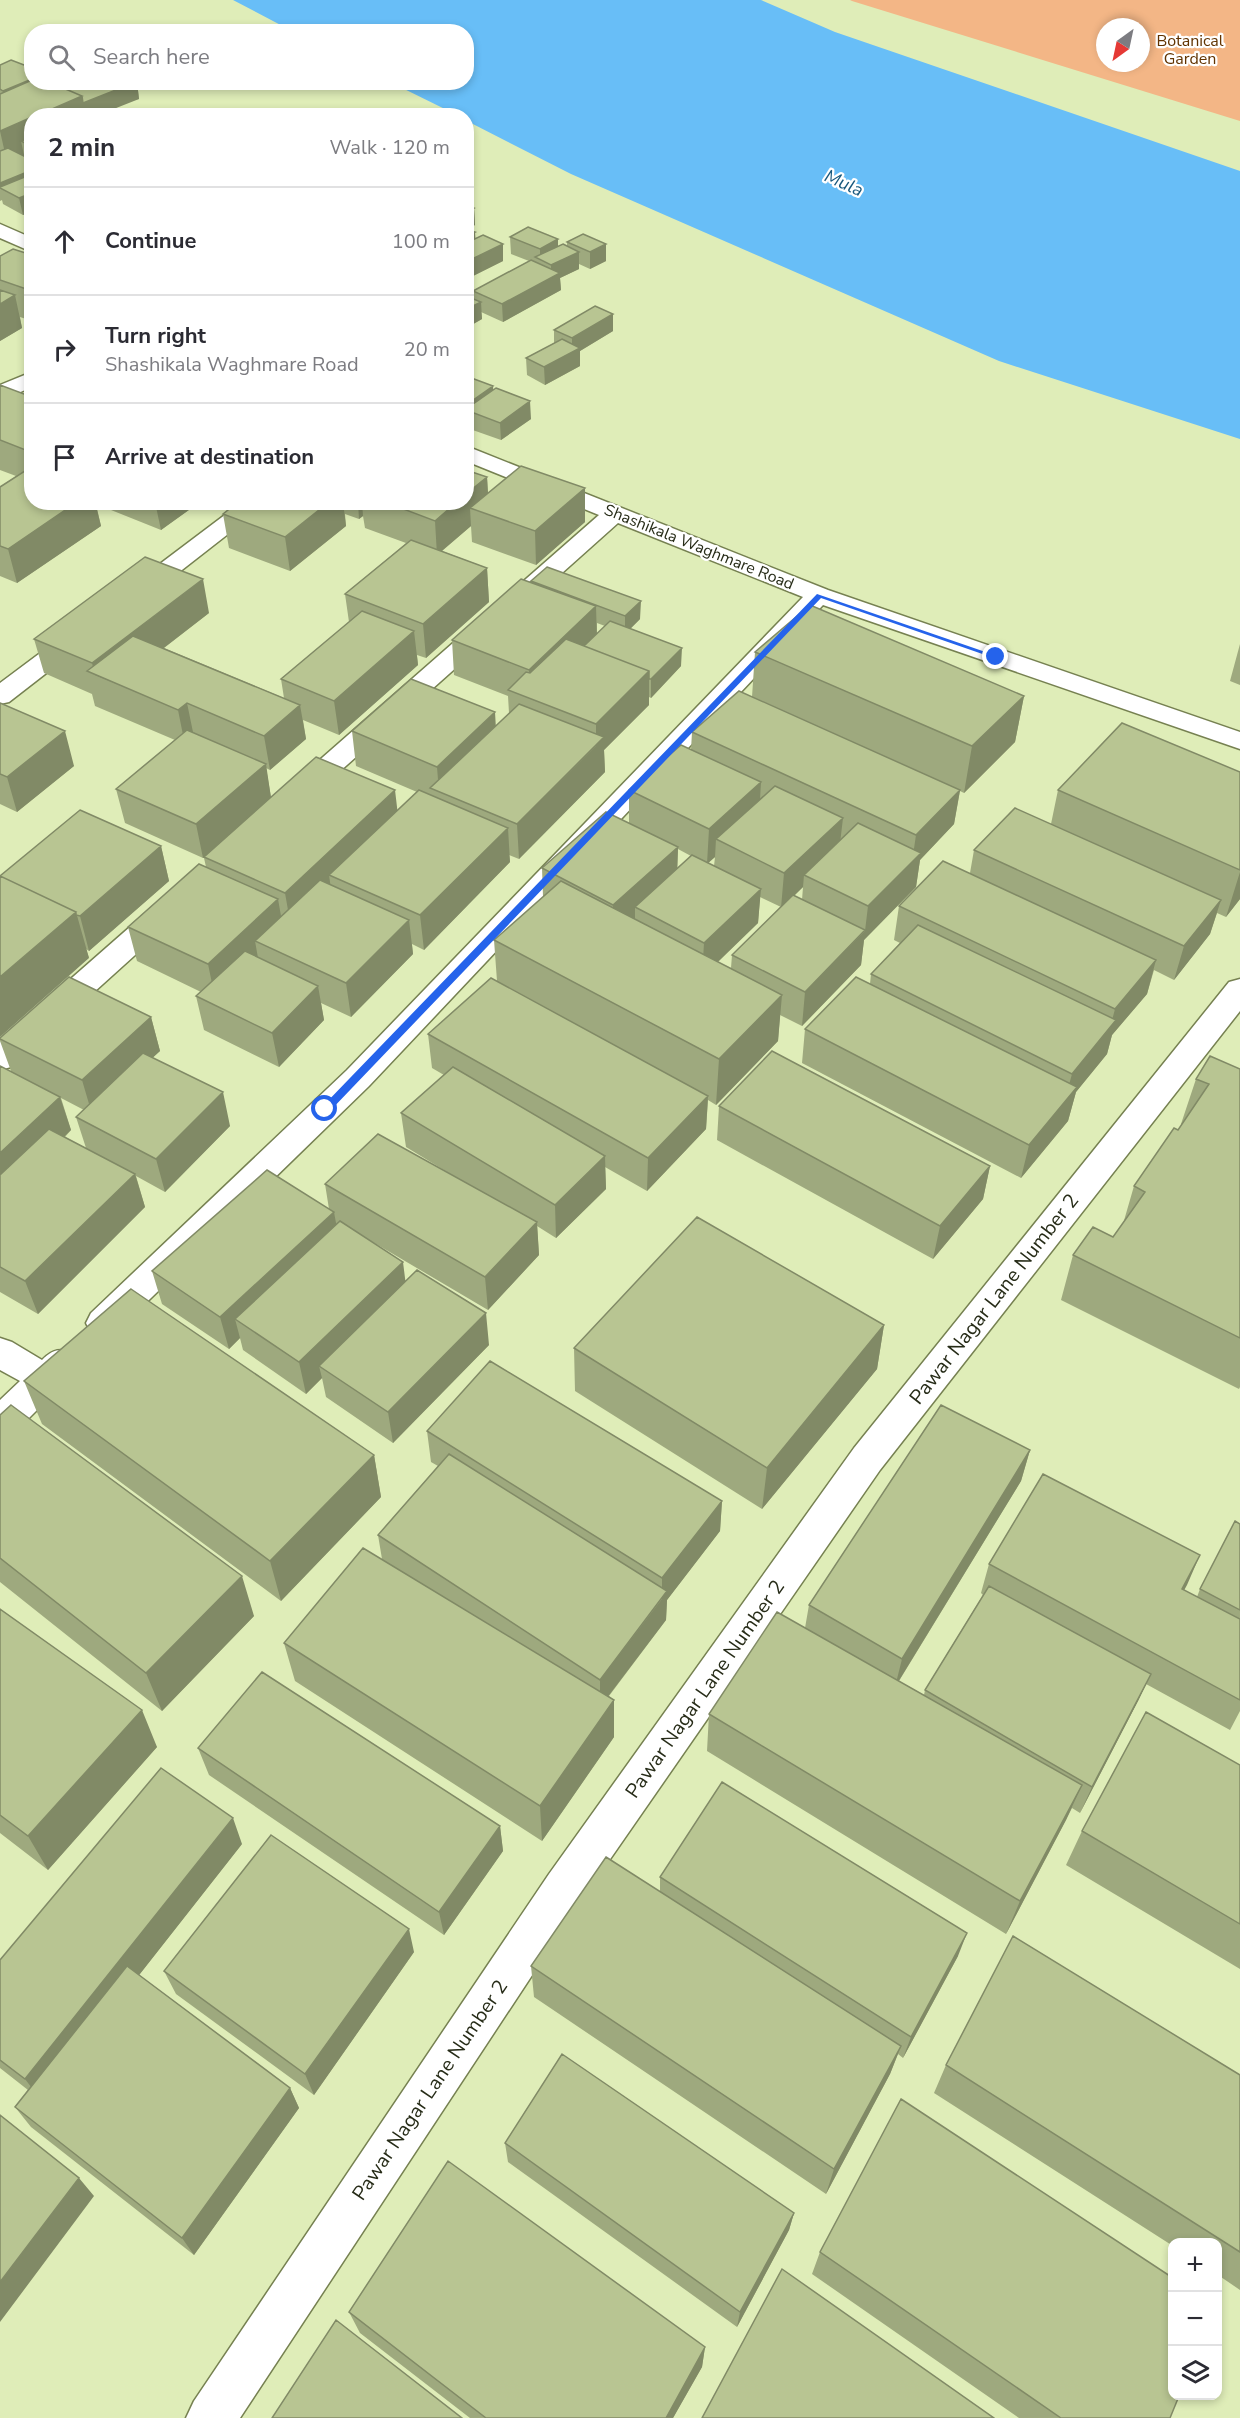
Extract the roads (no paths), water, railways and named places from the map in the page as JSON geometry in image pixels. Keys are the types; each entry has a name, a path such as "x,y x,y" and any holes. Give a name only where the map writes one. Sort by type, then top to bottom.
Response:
{"street":[{"path":"0,230 24,242"},
{"path":"0,394 24,382"},
{"name":"Shashikala Waghmare Road","path":"474,456 819,595 1240,741"},
{"path":"0,696 247,510"},
{"path":"285,806 615,513"},
{"path":"0,1423 358,1078 819,595"},
{"path":"0,1059 187,892"},
{"name":"Pawar Nagar Lane Number 2","path":"211,2418 564,1889 867,1459 1240,990"},
{"path":"0,1352 45,1379"}],"water":[{"name":"Mula","path":"233,0 761,0 835,32 1240,171 1240,439 999,361 571,174 474,125 474,108 443,108 406,90 474,90 474,24 279,24"}],"park label":[{"name":"Botanical Garden","path":"1190,50"}]}
